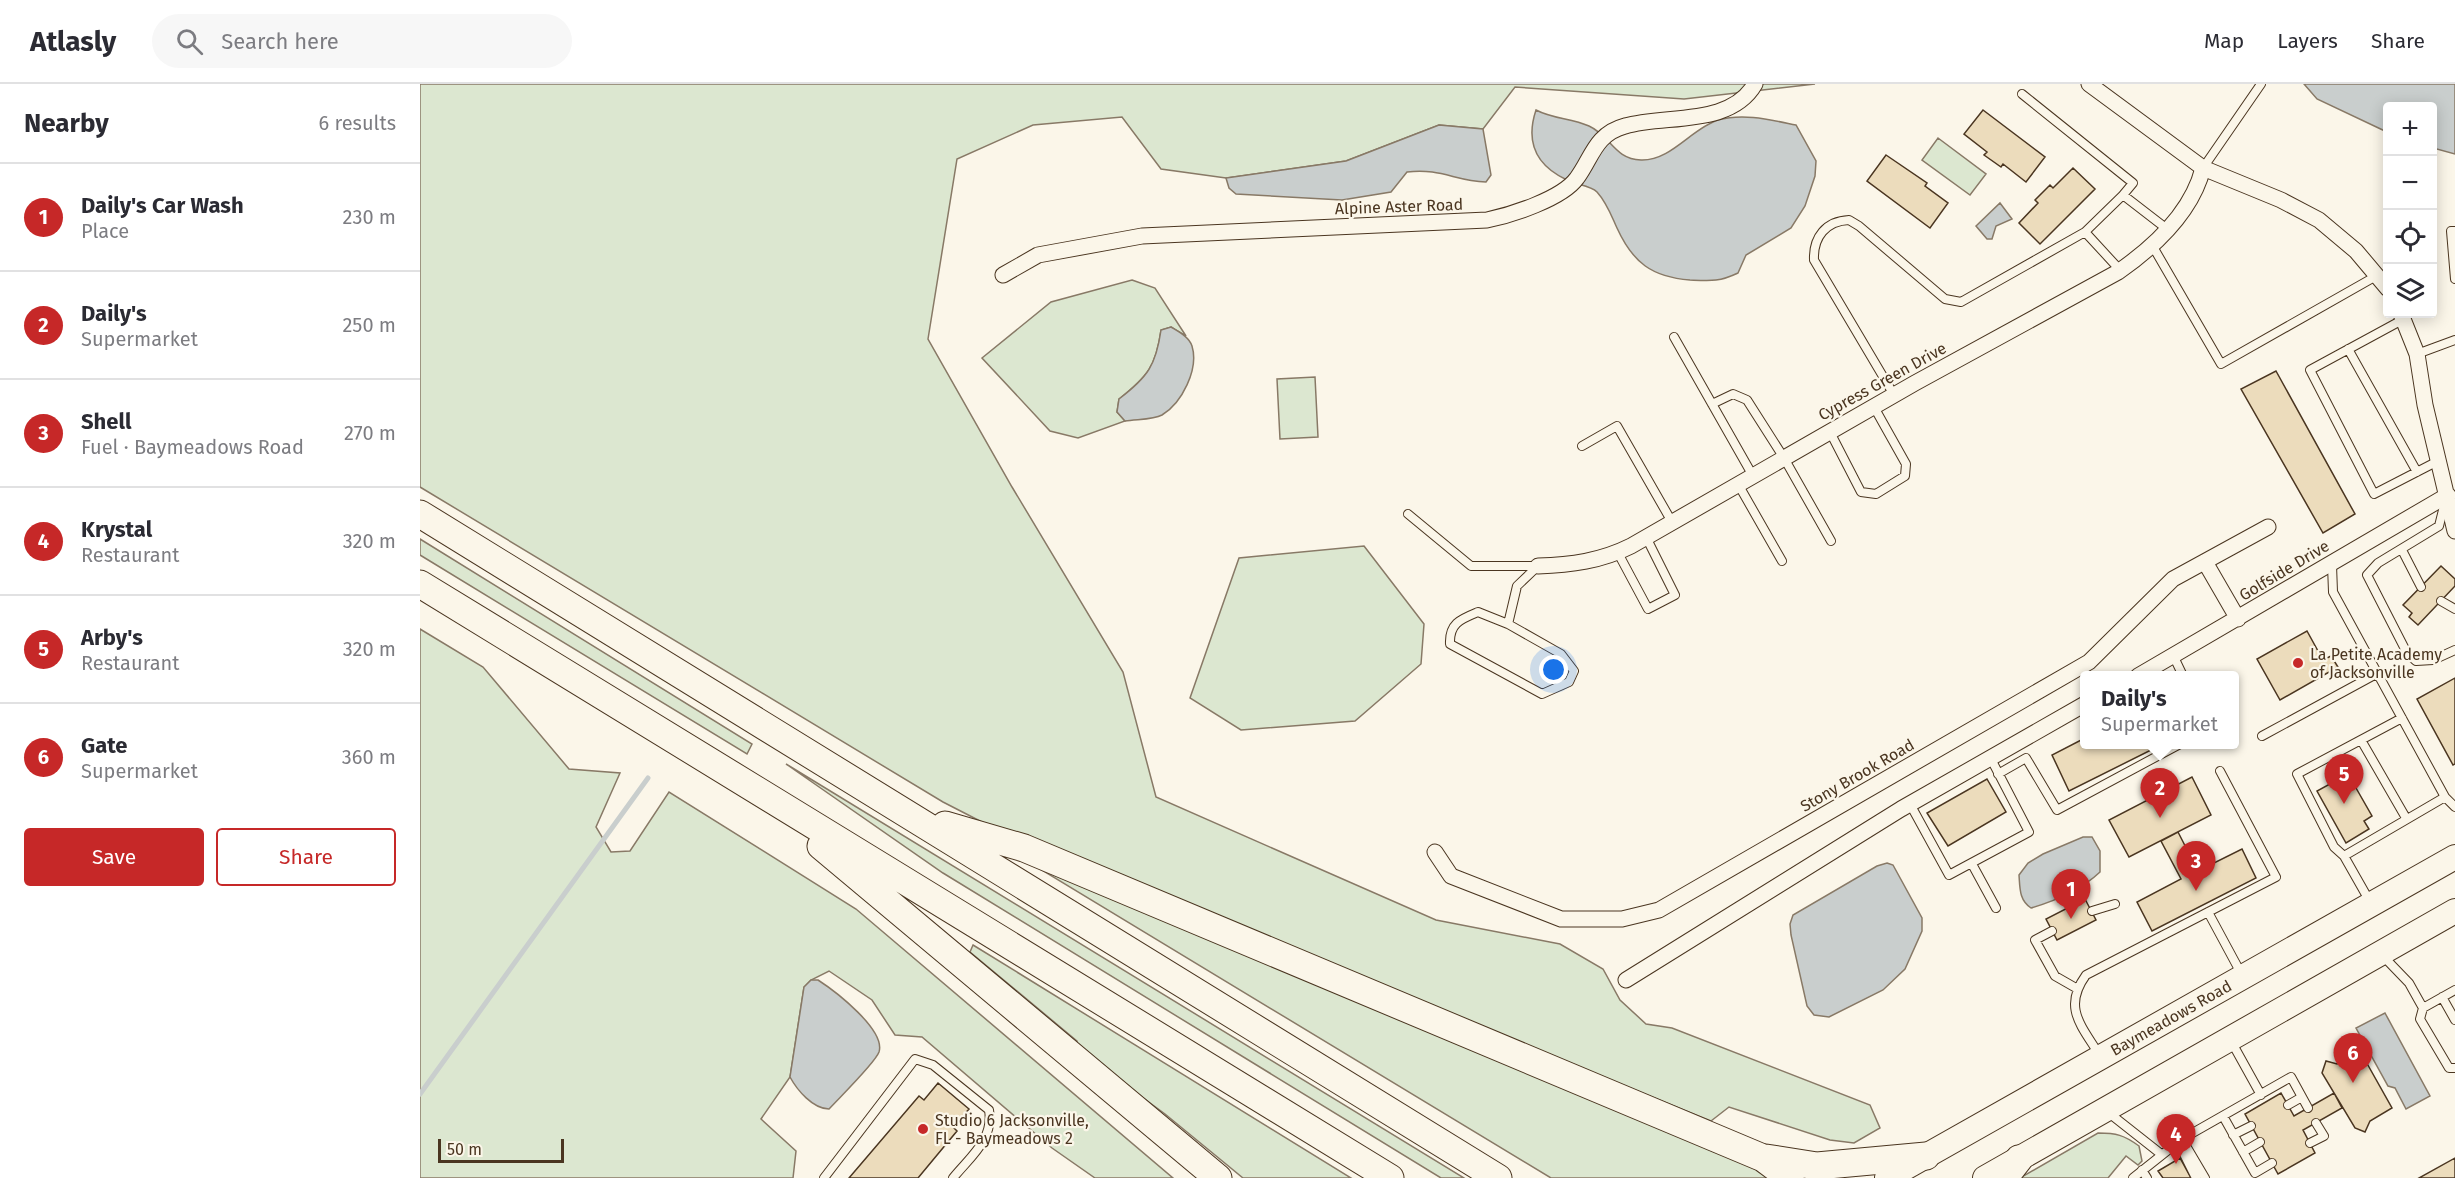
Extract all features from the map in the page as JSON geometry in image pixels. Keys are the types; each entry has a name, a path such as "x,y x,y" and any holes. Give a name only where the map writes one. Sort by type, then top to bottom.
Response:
{"highway":[{"path":"420,514 913,815 1498,1178"},
{"path":"420,584 1390,1178"},
{"path":"749,785 1218,1178"},
{"path":"913,815 1024,848 1763,1158 1790,1178"},
{"path":"1763,1158 1817,1166 1926,1156"}],"main road":[{"name":"Baymeadows Road","path":"1887,1178 2455,857"},
{"path":"1985,1178 2012,1168 2106,1110 2455,911"}],"street":[{"name":"Alpine Aster Road","path":"1003,275 1038,255 1142,236 1487,220 1514,214 1557,193 1577,179 1589,154 1606,135 1623,126 1692,117 1729,108 1755,84"},
{"path":"2094,86 2203,168 2312,216 2344,239 2383,282"},
{"name":"Cypress Green Drive","path":"1538,566 1574,564 1618,553 1894,395 2120,270 2152,245 2184,209 2200,181 2203,168"},
{"path":"2404,318 2417,354 2438,461 2451,498 2455,531"},
{"name":"Golfside Drive","path":"2145,671 2332,565 2347,553 2451,498"},
{"name":"Stony Brook Road","path":"1435,852 1451,876 1561,919 1622,919 1659,910 2089,662 2173,579 2268,527"},
{"path":"2205,562 2238,619"},
{"path":"1626,980 1910,804 2080,707"}],"lane":[{"path":"2203,168 2261,84"},
{"path":"1894,395 1814,260 1813,247 1820,232 1840,220 1849,220 1945,299 1961,302 2085,232 2133,183 2022,94"},
{"path":"2123,195 2167,229"},
{"path":"2455,231 2451,231 2455,279"},
{"path":"2085,232 2120,270"},
{"path":"2152,245 2221,364 2378,275"},
{"path":"2400,318 2310,370 2374,494 2438,461"},
{"path":"1674,337 1753,476"},
{"path":"2417,354 2455,340"},
{"path":"2348,349 2417,472"},
{"path":"1712,404 1733,394 1747,400 1784,458 1831,540"},
{"path":"1830,432 1861,492 1876,494 1905,477 1906,464 1874,407"},
{"path":"1582,446 1617,426 1672,522"},
{"path":"1738,484 1782,561"},
{"path":"2451,498 2439,526 2378,563 2367,574 2407,653 2416,660 2433,660 2455,650"},
{"path":"1408,514 1471,566 1538,566"},
{"path":"1618,553 1648,609 1675,595 1646,537"},
{"path":"2402,550 2421,586"},
{"path":"2332,565 2333,591 2445,797 2455,807"},
{"path":"1508,624 1517,586 1538,566"},
{"path":"2441,601 2455,609"},
{"path":"1478,612 1508,624 1561,654 1574,671 1569,682 1542,694 1450,644 1450,632 1459,619 1478,612"},
{"path":"2173,654 2181,671"},
{"path":"2262,736 2378,673"},
{"path":"2371,904 2344,856 2334,847 2296,774 2402,718"},
{"path":"2361,740 2406,818"},
{"path":"2019,743 2057,810 2171,749"},
{"path":"1998,774 2026,758"},
{"path":"1910,804 1949,876 1972,864 2029,832 1991,759"},
{"path":"2101,1057 2073,1012 2076,988 2086,975 2276,877 2220,771"},
{"path":"2344,856 2445,797"},
{"path":"1972,864 1996,908"},
{"path":"2092,911 2115,904"},
{"path":"2208,912 2243,977"},
{"path":"2052,931 2035,940 2055,976 2076,988"},
{"path":"2381,954 2409,983 2423,1008 2420,1019 2449,1068 2455,1068"},
{"path":"2423,1008 2455,990"},
{"path":"2442,997 2455,1020"},
{"path":"2230,1040 2261,1095"},
{"path":"824,1178 915,1059 933,1065 988,1110 991,1122 988,1135 953,1178"},
{"path":"2133,1178 2180,1141 2291,1077 2308,1108"},
{"path":"2288,1105 2302,1097"},
{"path":"2106,1110 2161,1154"},
{"path":"2223,1116 2255,1173 2272,1163"},
{"path":"2310,1143 2324,1136 2316,1123"},
{"path":"2234,1135 2251,1126"},
{"path":"2180,1141 2196,1178"},
{"path":"2180,1141 2205,1178"},
{"path":"2243,1152 2260,1142"},
{"path":"2142,1170 2147,1178"}],"green space":[{"path":"420,84 1815,84 1684,99 1515,87 1483,129 1439,125 1346,161 1226,178 1161,169 1122,117 1033,125 957,159 928,339 1012,487 1123,672 1156,797 1436,920 1560,944 1603,969 1620,1000 1646,1024 1672,1028 1870,1105 1880,1128 1854,1143 1830,1140 1729,1107 1711,1121 1015,839 943,802 420,487"},
{"path":"1938,138 1986,174 1970,195 1922,160"},
{"path":"1132,280 1155,288 1186,336 1171,327 1161,330 1156,353 1149,369 1137,384 1119,399 1117,412 1125,421 1078,438 1050,431 982,358 1051,302"},
{"path":"1315,377 1318,437 1280,439 1277,379"},
{"path":"420,539 752,744 747,754 420,555"},
{"path":"1364,546 1424,624 1421,664 1355,721 1241,730 1190,698 1239,558"},
{"path":"420,629 483,667 569,769 620,773 596,827 611,852 630,851 669,792 856,909 1173,1178 1095,1178 1052,1148 922,1037 895,1035 872,1000 829,971 811,980 804,987 790,1077 761,1119 796,1151 793,1178 420,1178"},
{"path":"786,764 1464,1178 1441,1178 943,873"},
{"path":"1002,846 1665,1126 1774,1178 1551,1178"},
{"path":"973,945 1351,1178 1243,1178 1165,1114 1077,1049 1077,1041 970,952"},
{"path":"2098,1133 2120,1135 2134,1142 2139,1146 2142,1161 2138,1165 2126,1156 2108,1178 2020,1178"}],"shaded area":[{"path":"2304,84 2455,84 2455,154 2437,149 2437,102 2383,102 2383,130 2317,99"},
{"path":"1536,110 1589,126 1603,135 1625,156 1641,160 1652,159 1672,150 1708,124 1718,120 1748,117 1796,125 1816,161 1815,176 1805,206 1791,228 1746,255 1738,273 1725,278 1704,281 1665,276 1645,266 1637,259 1623,240 1597,192 1557,174 1541,160 1533,143 1532,133"},
{"path":"1439,125 1483,129 1491,175 1486,182 1439,173 1407,172 1391,192 1342,200 1236,194 1229,188 1226,178 1346,161"},
{"path":"2000,203 2012,219 1996,226 1992,239 1987,239 1976,226"},
{"path":"1171,327 1186,337 1192,346 1193,365 1187,385 1176,402 1162,415 1149,419 1125,421 1117,412 1119,399 1144,377 1153,361 1161,330"},
{"path":"2083,837 2092,837 2100,851 2100,872 2068,894 2031,908 2027,905 2022,897 2019,875 2028,863"},
{"path":"1887,863 1893,865 1922,918 1922,931 1905,969 1883,990 1829,1017 1814,1015 1807,1006 1791,935 1790,924 1793,915 1877,866"},
{"path":"811,980 818,980 857,1012 875,1033 879,1043 879,1052 876,1057 829,1109 811,1102 801,1093 790,1077 804,987"},
{"path":"2385,1013 2430,1096 2406,1109 2395,1088 2388,1086 2356,1028"}],"building":[{"path":"1983,110 2045,157 2026,182 2003,164 2001,167 1984,155 1987,152 1964,134"},
{"path":"1886,155 1927,183 1925,186 1948,203 1930,228 1867,181"},
{"path":"2073,168 2095,189 2040,244 2019,223 2038,203 2035,200 2050,185 2053,188"},
{"path":"2276,371 2355,514 2323,533 2241,389"},
{"path":"2441,566 2455,579 2455,586 2418,625 2409,617 2412,613 2403,605"},
{"name":"La Petite Academy of Jacksonville","path":"2307,631 2323,660 2331,656 2338,667 2280,700 2257,659"},
{"path":"2455,678 2455,764 2453,765 2417,699"},
{"path":"2080,741 2080,749 2153,749 2069,791 2052,755"},
{"path":"2348,774 2372,816 2364,821 2369,829 2346,843 2317,791"},
{"path":"2192,777 2211,815 2129,857 2109,820"},
{"path":"1987,779 2006,812 1948,846 1927,813"},
{"path":"2178,832 2198,871 2242,849 2256,878 2152,931 2137,902 2181,879 2161,841"},
{"path":"2085,899 2096,920 2057,940 2046,919"},
{"path":"2360,1051 2392,1108 2370,1121 2365,1132 2355,1128 2322,1073 2326,1061 2337,1064"},
{"name":"Studio 6 Jacksonville, FL - Baymeadows 2","path":"938,1083 969,1109 953,1127 957,1131 918,1178 849,1178 919,1096 924,1100"},
{"path":"2281,1093 2294,1116 2334,1093 2342,1108 2303,1130 2315,1153 2278,1174 2245,1114"},
{"path":"2180,1158 2191,1178 2163,1178 2158,1171"},
{"path":"2455,1158 2455,1178 2419,1178"}],"waterway":[{"path":"420,1094 648,778"}],"place":[{"name":"La Petite Academy of Jacksonville","path":"2298,663"},
{"name":"Arby's","path":"2344,804"},
{"name":"Daily's","path":"2160,818"},
{"name":"Shell","path":"2196,891"},
{"name":"Daily's Car Wash","path":"2071,919"},
{"name":"Gate","path":"2353,1083"},
{"name":"Studio 6 Jacksonville, FL - Baymeadows 2","path":"923,1129"},
{"name":"Krystal","path":"2176,1164"}]}
